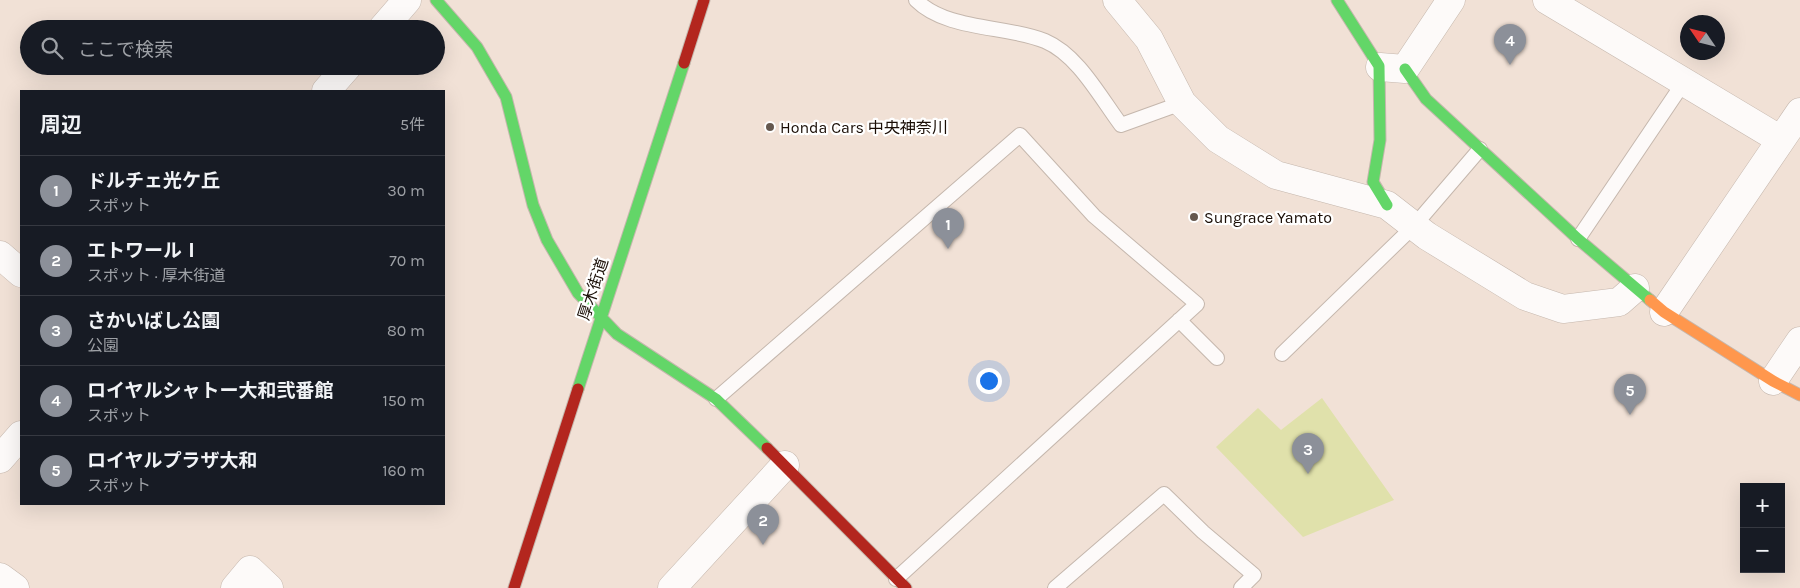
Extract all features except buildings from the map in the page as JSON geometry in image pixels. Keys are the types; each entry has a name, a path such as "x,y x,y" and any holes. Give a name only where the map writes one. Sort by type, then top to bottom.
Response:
{"street":[{"path":"390,20 407,0"},
{"path":"436,0 477,47 506,97 533,205 547,240 578,293 617,334 716,399 785,465 901,584"},
{"name":"厚木街道","path":"514,588 704,0"},
{"path":"1117,0 1149,39 1182,103 1218,139 1276,175 1387,205"},
{"path":"1337,0 1392,68 1578,240 1664,312 1773,381 1800,395"},
{"path":"1451,0 1392,68 1373,182 1387,205 1427,236 1525,296 1563,309 1619,302 1635,288"},
{"path":"1547,0 1781,140"},
{"path":"327,90 340,75"},
{"path":"1664,312 1800,112"},
{"path":"0,255 20,272"},
{"path":"1773,381 1800,341"},
{"path":"0,459 20,436"},
{"path":"672,588 785,465"},
{"path":"234,588 250,570 269,588"},
{"path":"0,577 15,588"}],"lane":[{"path":"916,0 923,8 953,20 1000,29 1046,41 1074,60 1121,125 1182,103"},
{"path":"1578,240 1684,82"},
{"path":"716,399 1020,135 1094,216 1197,304 901,584"},
{"path":"1282,354 1414,226 1480,149"},
{"path":"1179,320 1217,358"},
{"path":"1055,588 1164,494 1254,575 1241,588"}],"green space":[{"path":"1322,398 1394,500 1303,537 1216,447 1258,408 1281,430"}],"traffic: fast":[{"path":"436,0 477,47 506,97 533,205 547,240 578,293 617,334 716,399 767,448"},
{"path":"1337,0 1379,66 1380,140 1373,182 1387,205"},
{"path":"578,389 684,63"},
{"path":"1405,69 1426,99 1578,239 1650,300"}],"traffic: slow":[{"path":"1650,300 1664,312 1773,381 1800,395"}],"traffic: jam":[{"path":"684,63 704,0"},
{"path":"514,588 578,389"},
{"path":"767,448 906,588"}],"place":[{"name":"ロイヤルシャトー大和弐番館","path":"1510,65"},
{"name":"Honda Cars 中央神奈川","path":"770,127"},
{"name":"Sungrace Yamato","path":"1194,217"},
{"name":"ドルチェ光ケ丘","path":"948,249"},
{"name":"ロイヤルプラザ大和","path":"1630,415"},
{"name":"さかいばし公園","path":"1308,474"},
{"name":"エトワールⅠ","path":"763,545"}]}
